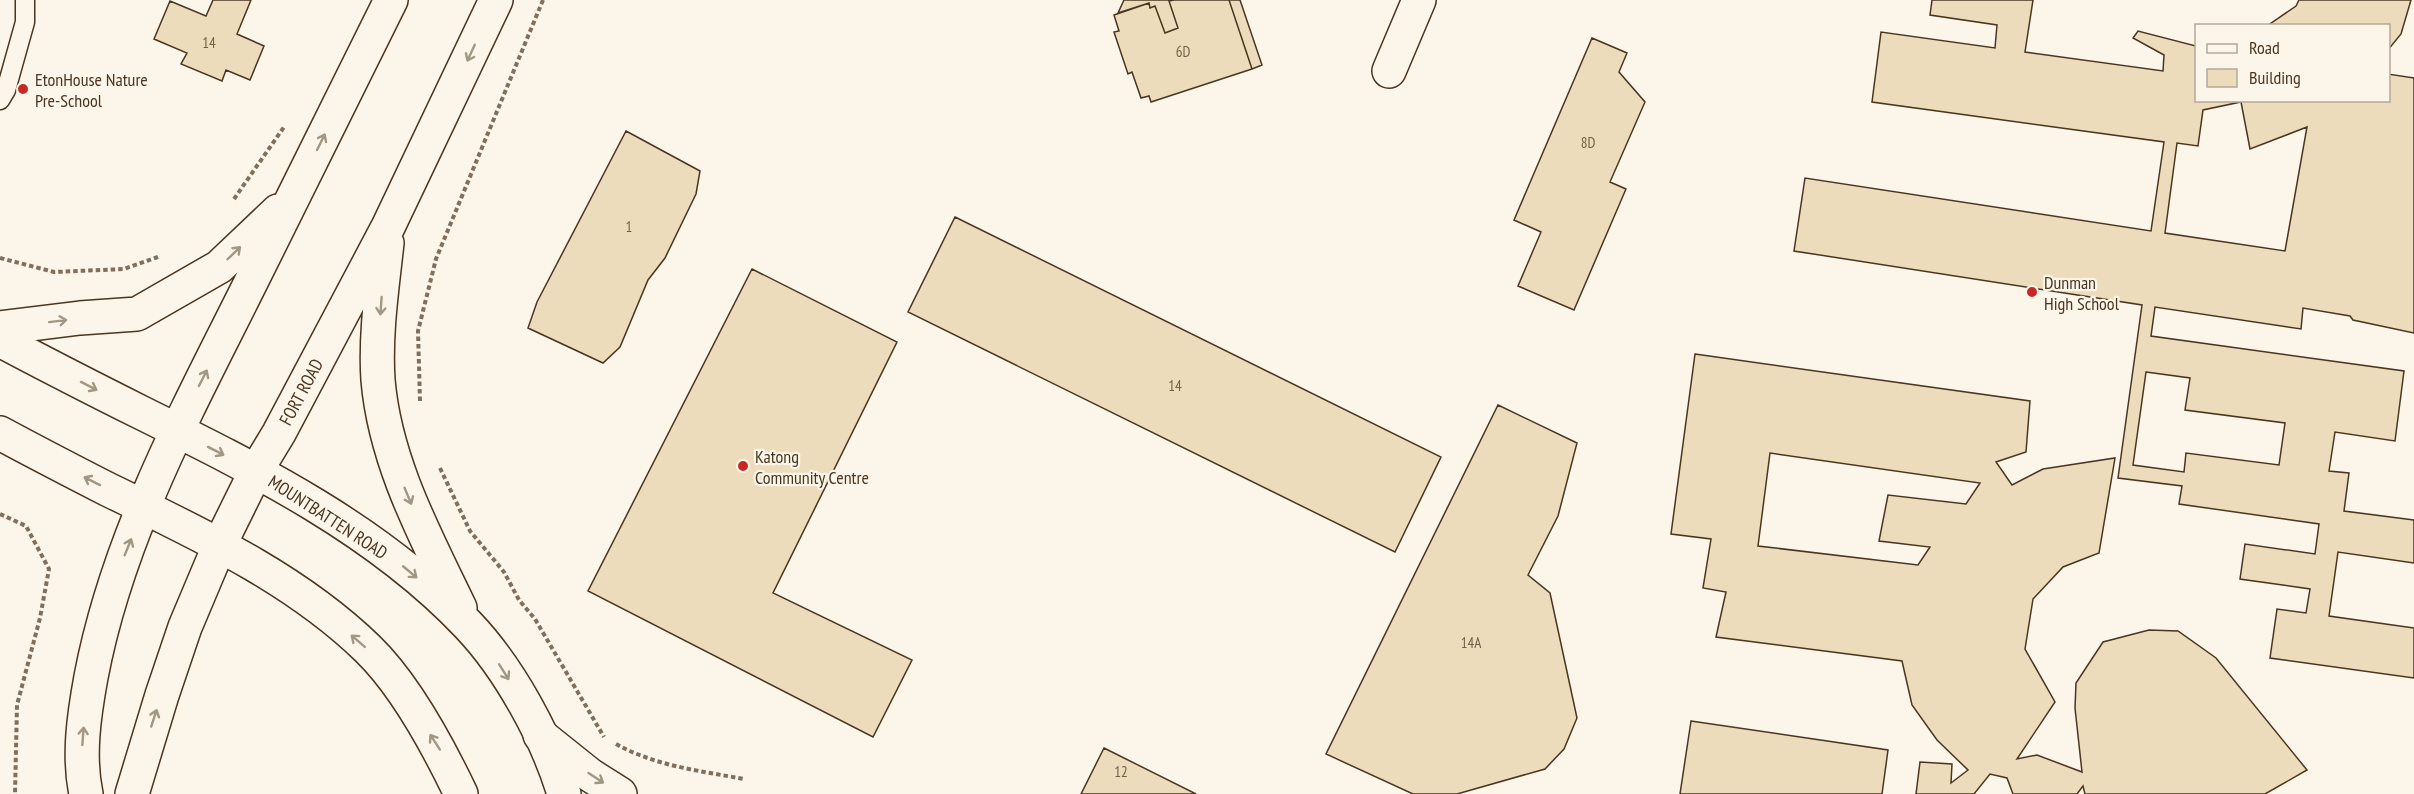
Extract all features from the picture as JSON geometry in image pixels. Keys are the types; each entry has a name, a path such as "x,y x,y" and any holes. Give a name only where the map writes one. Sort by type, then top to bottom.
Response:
{"main road":[{"path":"86,794 82,774 82,742 86,701 95,656 116,579 144,506 176,430 391,0"},
{"name":"FORT ROAD","path":"132,794 144,749 177,650 220,544 256,471 285,422 388,227 496,0"},
{"path":"1389,71 1419,0"},
{"path":"0,328 80,318 137,314 219,267 295,195"},
{"path":"388,227 378,344 378,380 385,429 401,480 468,625"},
{"name":"MOUNTBATTEN ROAD","path":"0,340 256,471 387,553 468,625 496,659 540,735 564,794"},
{"path":"0,433 220,544 322,610 369,650 397,684 440,749 461,794"},
{"path":"540,735 590,775 621,794"}],"lane":[{"path":"0,100 6,90 25,22 25,0"}],"path":[{"path":"421,410 418,331 436,260 543,0"},
{"path":"230,204 288,121"},
{"path":"0,258 54,272 124,269 163,255"},
{"path":"435,458 470,531 504,572 519,600 535,619 605,738"},
{"path":"0,514 26,526 49,569 40,618 17,705 15,794"},
{"path":"614,744 632,753 673,766 744,779"}],"building":[{"path":"213,0 251,0 237,34 264,46 250,80 226,70 222,81 181,64 187,53 154,39 170,1 206,16"},
{"path":"1124,0 1174,0 1169,1 1178,28 1165,33 1155,6 1150,8 1149,3 1118,13"},
{"path":"1229,0 1252,69 1151,102 1149,96 1141,98 1132,72 1128,74 1114,32 1119,31 1114,15 1149,3 1150,8 1155,6 1165,33 1178,28 1169,1"},
{"path":"1229,0 1240,0 1262,65 1252,69"},
{"path":"1932,0 2033,0 2025,52 2163,71 2164,55 2133,38 2138,31 2195,46 2195,102 2241,102 2390,102 2390,74 2414,78 2414,333 2353,320 2350,316 2303,308 2301,329 2155,307 2151,336 2404,371 2395,441 2335,432 2329,471 2349,473 2344,511 2414,520 2414,563 2338,552 2329,616 2414,628 2414,678 2270,658 2277,609 2306,613 2310,589 2240,579 2245,544 2315,554 2319,524 2179,504 2182,486 2118,478 2142,305 1794,251 1805,178 2151,231 2164,142 1872,102 1881,32 1995,48 1997,25 1930,15","holes":["2241,102 2250,149 2307,127 2285,251 2165,233 2177,143 2198,146 2203,110","2146,372 2190,378 2185,410 2285,423 2279,465 2186,453 2184,472 2133,465"]},
{"path":"2299,0 2411,0 2401,34 2390,48 2390,24 2270,24 2296,6"},
{"path":"1592,38 1627,53 1619,72 1645,102 1610,182 1626,189 1574,310 1518,286 1541,232 1514,220"},
{"path":"626,131 700,171 696,194 665,258 648,280 620,347 603,363 528,328 537,302"},
{"path":"955,217 1441,457 1395,552 908,312"},
{"name":"Katong Community Centre","path":"752,269 897,342 773,593 912,660 873,737 588,591"},
{"path":"1695,354 2030,401 2026,452 1996,462 2012,485 2043,469 2115,458 2099,553 2063,567 2033,599 2025,649 2055,702 2017,759 2037,755 2082,772 2075,708 2076,683 2103,642 2149,630 2178,631 2216,658 2307,770 2265,794 2085,794 2083,786 2077,794 2013,794 2007,778 1990,774 1974,794 1916,794 1920,762 1952,764 1951,783 1968,770 1937,740 1912,705 1902,661 1716,637 1726,592 1703,588 1711,539 1671,534","holes":["1770,453 1980,483 1966,504 1888,495 1879,541 1930,547 1918,565 1758,546"]},
{"path":"1498,405 1577,443 1558,516 1528,575 1550,593 1577,718 1564,749 1545,769 1457,794 1413,794 1326,754"},
{"path":"1691,721 1888,750 1882,794 1680,794"},
{"path":"1104,748 1196,794 1081,794"}],"place":[{"name":"EtonHouse Nature Pre-School","path":"23,89"},
{"name":"Dunman High School","path":"2032,292"},
{"name":"Katong Community Centre","path":"743,466"}]}
